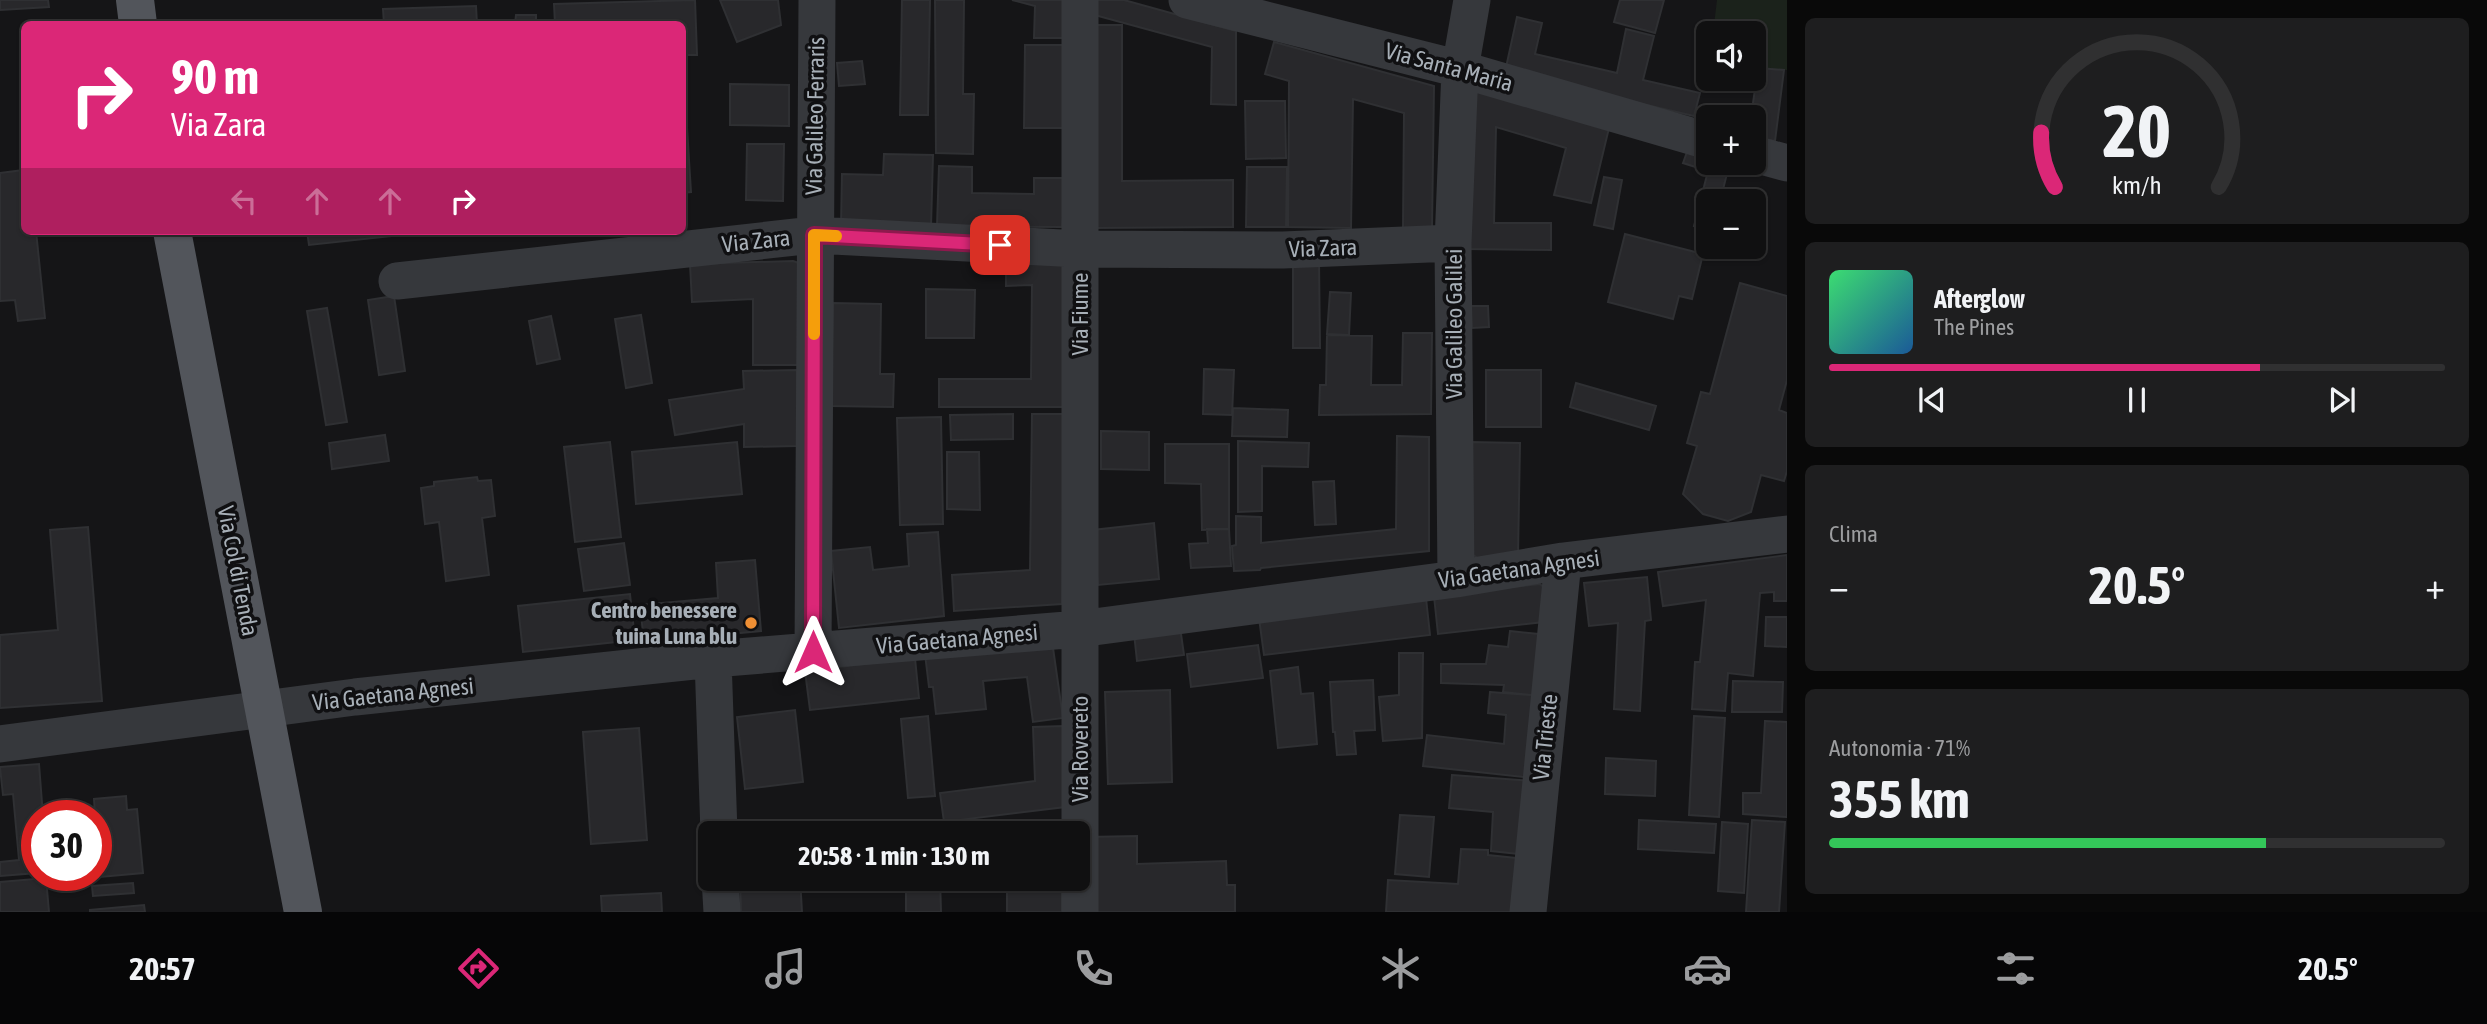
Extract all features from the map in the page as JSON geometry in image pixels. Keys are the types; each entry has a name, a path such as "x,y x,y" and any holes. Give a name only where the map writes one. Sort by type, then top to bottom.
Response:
{"main road":[{"path":"135,0 138,21"},
{"name":"Via Col di Tenda","path":"173,235 303,912"}],"street":[{"name":"Via Galileo Ferraris","path":"813,652 817,0"},
{"name":"Via Fiume","path":"1079,629 1080,0"},
{"name":"Via Santa Maria","path":"1187,0 1460,69 1696,138"},
{"name":"Via Galileo Galilei","path":"1456,579 1453,243 1460,69 1472,0"},
{"path":"1766,157 1787,163"},
{"name":"Via Zara","path":"397,281 814,235 1080,249 1283,250 1453,243"},
{"name":"Via Gaetana Agnesi","path":"0,744 355,697 713,659 1079,629 1456,579 1563,561 1787,534"},
{"name":"Via Trieste","path":"1528,912 1563,561"},
{"name":"Via Rovereto","path":"1079,629 1080,912"},
{"path":"713,659 719,821"},
{"path":"721,891 722,912"}],"shaded area":[{"path":"1717,0 1787,0 1787,70 1766,69 1766,21 1714,21"}],"building":[{"path":"0,0 48,0 49,7 0,10"},
{"path":"695,0 697,55 686,55 686,21 555,21 554,4"},
{"path":"720,0 778,0 781,25 737,42"},
{"path":"902,0 930,0 928,115 900,115"},
{"path":"935,0 964,0 963,94 974,94 973,154 936,153"},
{"path":"1012,0 1065,0 1065,38 1034,38 1035,6"},
{"path":"1094,0 1124,0 1236,31 1236,105 1211,104 1212,47 1091,14"},
{"path":"1620,0 1664,0 1655,33 1614,22"},
{"path":"476,6 477,21 384,21 383,9"},
{"path":"516,15 536,15 536,21 515,21"},
{"path":"1517,17 1542,23 1535,54 1617,73 1626,29 1654,36 1643,80 1700,93 1694,116 1505,72"},
{"path":"1092,25 1122,25 1122,181 1233,180 1233,227 1092,228"},
{"path":"1274,42 1434,86 1432,228 1403,228 1404,113 1353,99 1351,228 1288,227 1289,81 1265,74"},
{"path":"1025,45 1065,45 1064,128 1024,128"},
{"path":"862,61 865,84 839,86 837,63"},
{"path":"1766,69 1784,70 1775,141 1766,139 1766,105 1753,105 1755,91 1766,91"},
{"path":"730,84 789,85 789,126 730,125"},
{"path":"1468,88 1609,128 1591,203 1554,195 1566,148 1496,127 1494,223 1551,223 1551,250 1466,249"},
{"path":"1245,101 1285,101 1286,158 1246,159"},
{"path":"686,111 691,192 686,193"},
{"path":"747,144 784,144 783,201 746,200"},
{"path":"1687,152 1696,155 1696,167 1683,163"},
{"path":"884,154 933,155 931,227 841,226 842,174 883,175"},
{"path":"939,166 972,167 972,193 1034,194 1034,178 1067,178 1062,227 937,226"},
{"path":"1247,167 1287,167 1286,227 1246,227"},
{"path":"21,170 21,235 36,235 45,318 18,321 15,300 0,301 0,173"},
{"path":"1707,175 1727,175 1723,189 1703,189"},
{"path":"1604,177 1622,180 1613,229 1594,225"},
{"path":"1625,234 1696,252 1696,259 1702,259 1692,299 1679,296 1673,319 1608,302"},
{"path":"308,235 401,235 309,245"},
{"path":"1006,255 1065,262 1063,407 939,407 939,379 1031,379 1032,285 1006,286"},
{"path":"1293,261 1319,261 1320,348 1293,348"},
{"path":"799,263 799,365 753,365 753,299 692,302 690,264"},
{"path":"1740,283 1787,296 1787,380 1779,410 1787,413 1787,471 1784,481 1761,475 1751,512 1728,521 1703,514 1683,494 1697,446 1687,443 1701,392 1710,394"},
{"path":"926,289 975,290 974,338 926,338"},
{"path":"1330,292 1351,293 1349,335 1327,334"},
{"path":"394,296 405,371 379,375 368,300"},
{"path":"833,303 881,304 880,374 894,374 893,407 831,406"},
{"path":"1471,306 1488,306 1489,327 1472,328"},
{"path":"327,308 347,422 326,425 307,311"},
{"path":"641,315 652,383 626,388 615,319"},
{"path":"551,316 560,359 537,364 529,321"},
{"path":"1403,333 1432,333 1431,414 1319,415 1320,385 1326,385 1327,335 1372,336 1371,385 1402,385"},
{"path":"1204,369 1234,370 1232,415 1203,414"},
{"path":"797,370 797,446 744,447 744,424 675,435 669,400 744,389 743,371"},
{"path":"1486,370 1541,370 1541,427 1486,427"},
{"path":"1576,383 1656,406 1649,430 1570,407"},
{"path":"1233,408 1288,410 1287,437 1232,436"},
{"path":"1013,414 1013,439 951,440 950,415"},
{"path":"1032,414 1064,414 1062,604 954,611 952,575 1030,570"},
{"path":"941,417 943,524 900,525 897,418"},
{"path":"1101,431 1149,432 1149,470 1101,469"},
{"path":"385,435 389,461 332,469 329,443"},
{"path":"1397,436 1429,437 1429,551 1234,571 1232,546 1236,545 1236,516 1261,517 1261,543 1396,529"},
{"path":"1238,441 1309,443 1308,467 1262,466 1262,511 1238,512"},
{"path":"610,442 621,537 575,542 564,447"},
{"path":"737,442 742,494 636,504 632,452"},
{"path":"1470,442 1520,443 1518,555 1479,559 1469,552"},
{"path":"1165,444 1229,444 1229,529 1202,530 1201,484 1165,483"},
{"path":"947,452 979,452 980,510 947,509"},
{"path":"477,477 478,481 491,480 495,516 482,518 489,575 446,581 439,522 425,524 421,488 434,486 434,482"},
{"path":"1334,481 1336,524 1315,525 1313,482"},
{"path":"1154,523 1159,579 1098,585 1093,530"},
{"path":"88,527 102,701 0,708 0,635 58,630 50,530"},
{"path":"1207,529 1229,529 1231,566 1191,568 1189,544 1208,543"},
{"path":"938,532 944,616 839,628 831,551 870,547 873,570 909,566 907,534"},
{"path":"624,543 630,585 584,591 578,549"},
{"path":"1787,555 1787,601 1774,601 1774,592 1760,593 1753,676 1728,673 1725,711 1692,709 1695,662 1700,662 1706,600 1663,606 1658,572"},
{"path":"755,560 761,631 644,642 640,605 718,598 716,563"},
{"path":"1647,577 1651,620 1645,621 1640,711 1614,709 1618,623 1589,626 1584,583"},
{"path":"1540,584 1553,595 1544,622 1438,634 1434,596"},
{"path":"630,594 635,640 523,652 518,606"},
{"path":"1426,598 1430,635 1264,655 1259,618"},
{"path":"1766,617 1787,617 1787,647 1765,646"},
{"path":"1180,627 1184,655 1137,661 1134,633"},
{"path":"1510,631 1548,635 1541,696 1503,692 1504,685 1441,683 1441,664 1486,664 1489,645 1508,647"},
{"path":"1052,641 1063,718 1033,722 1027,677 983,681 986,709 936,714 925,654"},
{"path":"1258,645 1263,678 1191,687 1187,654"},
{"path":"1399,653 1423,653 1422,738 1383,741 1379,697 1399,695"},
{"path":"915,658 919,698 810,710 805,671"},
{"path":"1298,667 1301,694 1313,693 1317,744 1278,748 1270,671"},
{"path":"1373,680 1375,730 1354,731 1356,754 1337,755 1330,682"},
{"path":"1733,681 1783,682 1782,712 1732,712"},
{"path":"1170,690 1172,782 1108,784 1105,692"},
{"path":"1490,692 1542,696 1534,778 1423,766 1427,735 1504,744 1506,715 1488,713"},
{"path":"795,710 803,782 745,789 737,717"},
{"path":"928,716 935,796 908,798 901,719"},
{"path":"1694,716 1725,718 1719,817 1689,815"},
{"path":"1765,721 1787,722 1787,817 1743,814 1743,793 1761,793"},
{"path":"1063,726 1065,807 944,821 940,793 1035,781 1033,727"},
{"path":"639,728 647,840 591,844 583,732"},
{"path":"1606,758 1656,761 1655,796 1605,794"},
{"path":"39,764 42,800 21,800 21,874 0,876 0,862 19,860 13,794 3,795 0,767"},
{"path":"1452,775 1534,781 1528,855 1491,851 1493,812 1449,808"},
{"path":"126,796 127,810 137,809 143,873 112,876 112,800 94,799"},
{"path":"1400,815 1434,817 1429,877 1395,874"},
{"path":"1639,820 1716,824 1714,853 1638,849"},
{"path":"1752,820 1785,822 1779,912 1746,912"},
{"path":"1722,822 1748,824 1744,893 1718,891"},
{"path":"1137,836 1137,864 1226,861 1227,885 1235,885 1235,912 1087,912 1087,891 1090,891 1090,837"},
{"path":"1461,849 1488,850 1488,855 1526,859 1521,912 1386,912 1388,880 1458,884"},
{"path":"21,880 21,891 47,891 49,912 0,912 0,882"},
{"path":"133,883 134,893 93,896 92,891 112,891 112,885"},
{"path":"740,891 801,891 802,912 741,912"},
{"path":"906,891 940,891 941,912 906,912"},
{"path":"1007,891 1062,891 1062,912 1007,912"},
{"path":"661,893 662,912 602,912 601,896"},
{"path":"144,905 145,912 90,912 90,910"}],"slow traffic":[{"path":"814,334 814,235 836,236"}],"place":[{"name":"Centro benessere tuina Luna blu","path":"751,623"}],"route":[{"path":"813,652 814,235 1000,245"}]}
